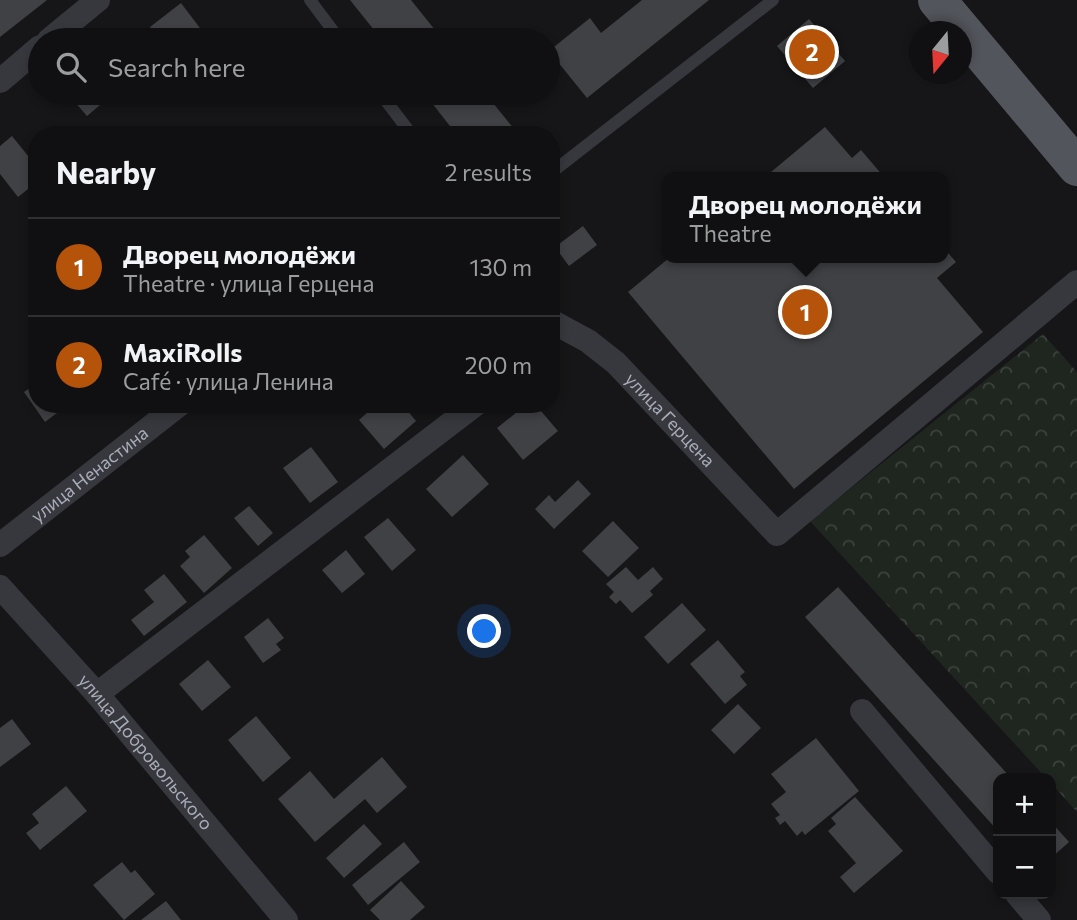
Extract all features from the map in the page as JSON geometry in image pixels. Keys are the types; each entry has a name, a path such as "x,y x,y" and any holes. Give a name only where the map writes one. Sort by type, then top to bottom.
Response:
{"main road":[{"path":"937,0 1077,167"}],"street":[{"path":"64,28 98,0"},
{"path":"0,80 28,57"},
{"name":"улица Герцена","path":"560,326 588,341 616,363 777,534 1077,282"},
{"name":"улица Ненастина","path":"0,545 169,413"},
{"path":"97,694 464,413"},
{"name":"улица Добровольского","path":"0,587 97,694 286,920"},
{"path":"862,711 993,866"},
{"path":"1021,899 1039,920"}],"lane":[{"path":"310,0 332,28"},
{"path":"560,166 773,0"},
{"path":"389,105 405,126"}],"green space":[{"path":"1043,334 1077,372 1077,812 1056,789 1056,773 1041,773 810,521"}],"building":[{"path":"0,0 47,0 0,37"},
{"path":"350,0 411,0 433,28 372,28"},
{"path":"642,0 709,0 587,98 560,65 560,42 590,18 601,33"},
{"path":"181,3 200,28 151,28"},
{"path":"809,19 845,61 813,88 777,46"},
{"path":"77,105 100,105 87,116"},
{"path":"433,105 495,105 512,126 450,126"},
{"path":"825,127 852,158 861,150 880,172 771,172"},
{"path":"12,136 28,156 28,189 18,197 0,174 0,146"},
{"path":"583,226 597,245 569,266 560,254 560,243"},
{"path":"949,254 956,262 937,278 983,332 794,489 628,292 663,263 949,263"},
{"path":"39,413 57,413 45,422"},
{"path":"367,413 409,413 416,421 384,449 359,420"},
{"path":"516,413 543,413 558,431 523,460 497,428"},
{"path":"311,447 338,482 310,503 283,468"},
{"path":"463,455 489,484 452,517 426,489"},
{"path":"578,480 591,494 554,529 535,509 549,495 555,502"},
{"path":"249,506 273,533 258,546 234,518"},
{"path":"388,518 416,550 392,571 364,537"},
{"path":"613,521 639,548 608,577 582,551"},
{"path":"204,535 232,568 204,593 180,566 190,557 185,551"},
{"path":"346,550 365,574 342,593 322,570"},
{"path":"626,567 638,580 653,567 663,579 650,591 653,595 632,613 620,600 616,604 609,597 614,592 606,584"},
{"path":"164,574 187,602 144,636 131,620 154,602 144,590"},
{"path":"838,587 1006,773 993,773 993,825 805,617"},
{"path":"682,603 706,630 668,664 644,637"},
{"path":"268,618 284,638 276,644 281,650 263,663 244,637"},
{"path":"718,640 745,672 740,676 747,685 725,704 690,664"},
{"path":"208,660 231,687 202,711 179,684"},
{"path":"738,704 761,728 734,754 711,730"},
{"path":"256,716 291,758 263,782 228,740"},
{"path":"12,719 31,744 0,767 0,728"},
{"path":"816,738 859,791 805,835 802,831 797,836 785,821 780,825 775,818 780,815 771,804 786,792 771,774"},
{"path":"382,757 407,787 377,813 365,799 315,842 278,799 310,771 334,799"},
{"path":"66,786 87,811 40,850 26,833 39,823 32,814"},
{"path":"855,797 903,851 854,893 840,877 856,863 828,831 836,824 831,818"},
{"path":"364,824 382,844 344,878 326,858"},
{"path":"1056,828 1069,842 1056,854"},
{"path":"404,842 420,862 368,905 352,885"},
{"path":"122,862 131,873 135,870 155,894 124,920 93,885"},
{"path":"401,881 425,907 410,920 380,920 370,910"},
{"path":"166,901 181,920 141,920"}],"place":[{"name":"MaxiRolls","path":"812,52"},
{"name":"Дворец молодёжи","path":"805,312"}]}
